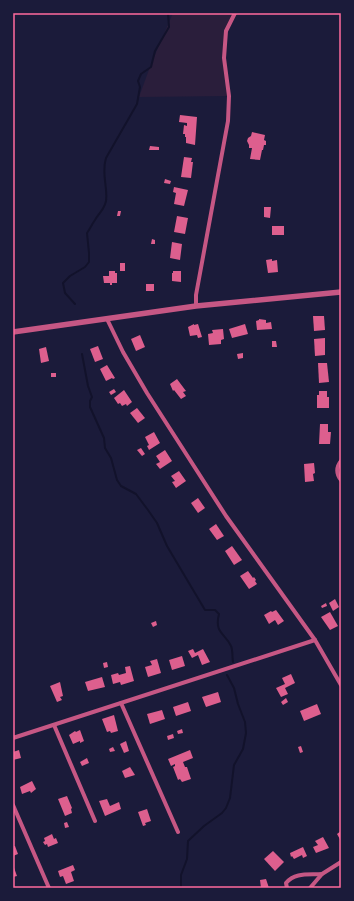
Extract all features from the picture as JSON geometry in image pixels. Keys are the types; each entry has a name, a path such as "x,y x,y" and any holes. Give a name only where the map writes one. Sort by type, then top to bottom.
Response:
{"street":[{"path":"196,306 196,295 228,121 230,96 224,58 226,31 235,13"},
{"path":"13,332 196,306 341,292"},
{"path":"107,319 123,352 147,393 226,516 315,640 341,686"},
{"path":"341,461 337,469 341,480"},
{"path":"13,738 315,640"},
{"path":"121,703 178,832"},
{"path":"54,725 95,820"},
{"path":"13,805 49,888"},
{"path":"310,888 322,874 341,862"},
{"path":"287,888 286,883 290,878 297,875 322,874"}],"shaded area":[{"path":"173,13 235,13 226,31 224,58 229,96 139,97 151,64"}],"building":[{"path":"180,115 197,117 195,145 186,143 185,134 183,134 184,125 187,126 187,123 179,122"},
{"path":"252,132 265,135 264,140 266,141 266,145 264,145 262,150 260,160 250,159 252,148 249,148 247,141"},
{"path":"150,146 159,147 159,150 149,150"},
{"path":"184,157 192,158 191,178 181,177"},
{"path":"165,179 171,181 170,184 164,183"},
{"path":"174,187 188,190 184,206 174,204 176,193 173,192"},
{"path":"264,207 271,207 270,218 264,217"},
{"path":"118,211 121,211 120,216 117,216"},
{"path":"177,216 188,218 185,234 174,232"},
{"path":"272,226 284,226 284,235 272,235"},
{"path":"152,239 155,240 155,244 151,244"},
{"path":"172,242 182,244 180,260 170,258"},
{"path":"272,259 272,261 277,260 278,272 268,273 266,260"},
{"path":"120,263 125,263 125,271 120,271"},
{"path":"109,271 115,271 115,273 117,273 117,283 112,283 112,285 110,285 110,283 104,283 103,276 109,276"},
{"path":"173,271 181,271 181,282 172,281"},
{"path":"146,284 154,284 154,291 146,291"},
{"path":"313,316 324,316 325,330 314,331"},
{"path":"259,319 266,320 266,323 271,322 272,329 257,330 256,321"},
{"path":"198,324 202,337 198,338 197,335 190,336 188,327"},
{"path":"245,324 248,334 232,338 229,329"},
{"path":"223,329 224,339 221,340 221,344 209,345 208,334 213,333 212,330"},
{"path":"140,335 145,347 136,351 131,339"},
{"path":"325,338 325,355 315,356 314,339"},
{"path":"272,341 276,341 277,347 272,347"},
{"path":"98,346 103,359 95,362 90,349"},
{"path":"46,347 49,361 41,363 39,349"},
{"path":"243,353 243,358 238,359 237,354"},
{"path":"318,363 327,363 329,382 319,383"},
{"path":"107,365 115,378 106,381 100,369"},
{"path":"51,373 56,373 56,377 51,377"},
{"path":"177,379 186,391 183,392 186,396 181,399 174,390 173,391 170,384"},
{"path":"114,389 116,392 111,395 109,392"},
{"path":"124,390 132,402 127,406 126,404 122,406 120,403 118,404 114,398"},
{"path":"319,391 327,391 327,397 329,397 329,408 317,408 317,395 319,395"},
{"path":"137,408 145,418 138,423 130,413"},
{"path":"320,424 328,424 328,432 331,432 330,444 319,444"},
{"path":"154,432 160,443 149,450 147,446 149,445 145,437"},
{"path":"141,448 145,454 142,456 137,450"},
{"path":"165,450 172,461 160,469 156,464 160,462 156,456"},
{"path":"314,463 314,481 305,482 304,464"},
{"path":"179,471 186,481 176,488 172,482 175,481 171,476"},
{"path":"198,498 205,508 198,513 191,503"},
{"path":"216,524 224,536 217,540 209,529"},
{"path":"232,546 242,560 234,565 225,551"},
{"path":"248,571 253,578 254,577 257,584 249,589 240,576"},
{"path":"335,599 339,607 333,611 329,603"},
{"path":"326,603 327,606 322,608 321,606"},
{"path":"276,610 284,621 278,625 275,620 269,624 264,615"},
{"path":"330,612 338,626 330,630 321,617"},
{"path":"156,621 157,625 153,627 151,623"},
{"path":"193,649 195,653 203,649 210,662 202,665 198,655 192,658 188,651"},
{"path":"182,656 185,666 172,670 169,660"},
{"path":"157,659 161,673 148,677 145,667 152,665 150,661"},
{"path":"107,662 108,667 104,668 103,663"},
{"path":"130,666 134,681 121,685 120,682 113,684 111,675 126,673 125,667"},
{"path":"291,674 295,683 285,688 288,694 281,697 276,688 285,684 282,678"},
{"path":"102,677 105,687 88,691 85,682"},
{"path":"60,682 63,696 60,697 62,700 57,702 50,686"},
{"path":"218,692 221,702 206,707 202,697"},
{"path":"286,698 288,702 283,705 281,702"},
{"path":"188,702 191,711 176,716 173,707"},
{"path":"317,704 321,714 304,721 300,711"},
{"path":"162,710 165,719 150,724 147,714"},
{"path":"114,715 118,731 111,733 110,731 107,732 102,719"},
{"path":"182,729 183,733 178,734 177,731"},
{"path":"80,730 84,741 73,744 69,735"},
{"path":"173,734 174,738 168,740 167,736"},
{"path":"126,741 129,751 124,753 120,744"},
{"path":"301,746 303,752 300,753 298,747"},
{"path":"113,747 115,751 110,752 109,749"},
{"path":"19,750 21,758 13,760 13,752"},
{"path":"190,750 193,758 183,762 185,767 187,767 191,779 182,782 180,779 178,780 173,767 175,764 171,766 168,759"},
{"path":"87,758 89,763 82,766 80,762"},
{"path":"130,767 135,775 125,778 122,771"},
{"path":"32,781 36,789 31,793 30,791 22,794 20,787"},
{"path":"67,796 72,808 72,813 65,816 58,799"},
{"path":"107,799 110,806 119,802 121,809 105,816 99,801"},
{"path":"147,809 151,821 145,823 146,825 143,826 138,812"},
{"path":"67,822 69,827 65,828 64,823"},
{"path":"341,831 341,841 337,834"},
{"path":"52,834 58,843 48,847 47,844 45,845 43,842 45,841 44,838"},
{"path":"323,837 329,848 316,853 313,847 318,845 315,841"},
{"path":"13,846 15,846 18,854 13,856"},
{"path":"303,847 307,856 303,858 302,855 294,859 292,856 291,857 290,853"},
{"path":"273,851 284,862 275,871 264,859"},
{"path":"13,865 17,876 13,877"},
{"path":"73,865 75,870 71,872 74,881 66,884 63,876 60,877 58,871"},
{"path":"266,879 269,888 261,888 260,880"}],"waterway":[{"path":"75,304 65,293 63,283 70,276 85,267 89,262 87,233 103,209 106,201 104,175 106,158 137,104 140,87 138,81 141,74 151,67 155,51 169,27 168,13"},
{"path":"82,354 88,386 92,397 90,407 104,438 105,448 111,458 117,480 121,486 136,494 157,523 167,546 205,610 215,610 219,614 219,629 231,646 233,662"},
{"path":"181,888 181,875 187,859 188,841 226,808 230,798 234,765 243,749 246,733 245,722 234,688 227,675"}]}
